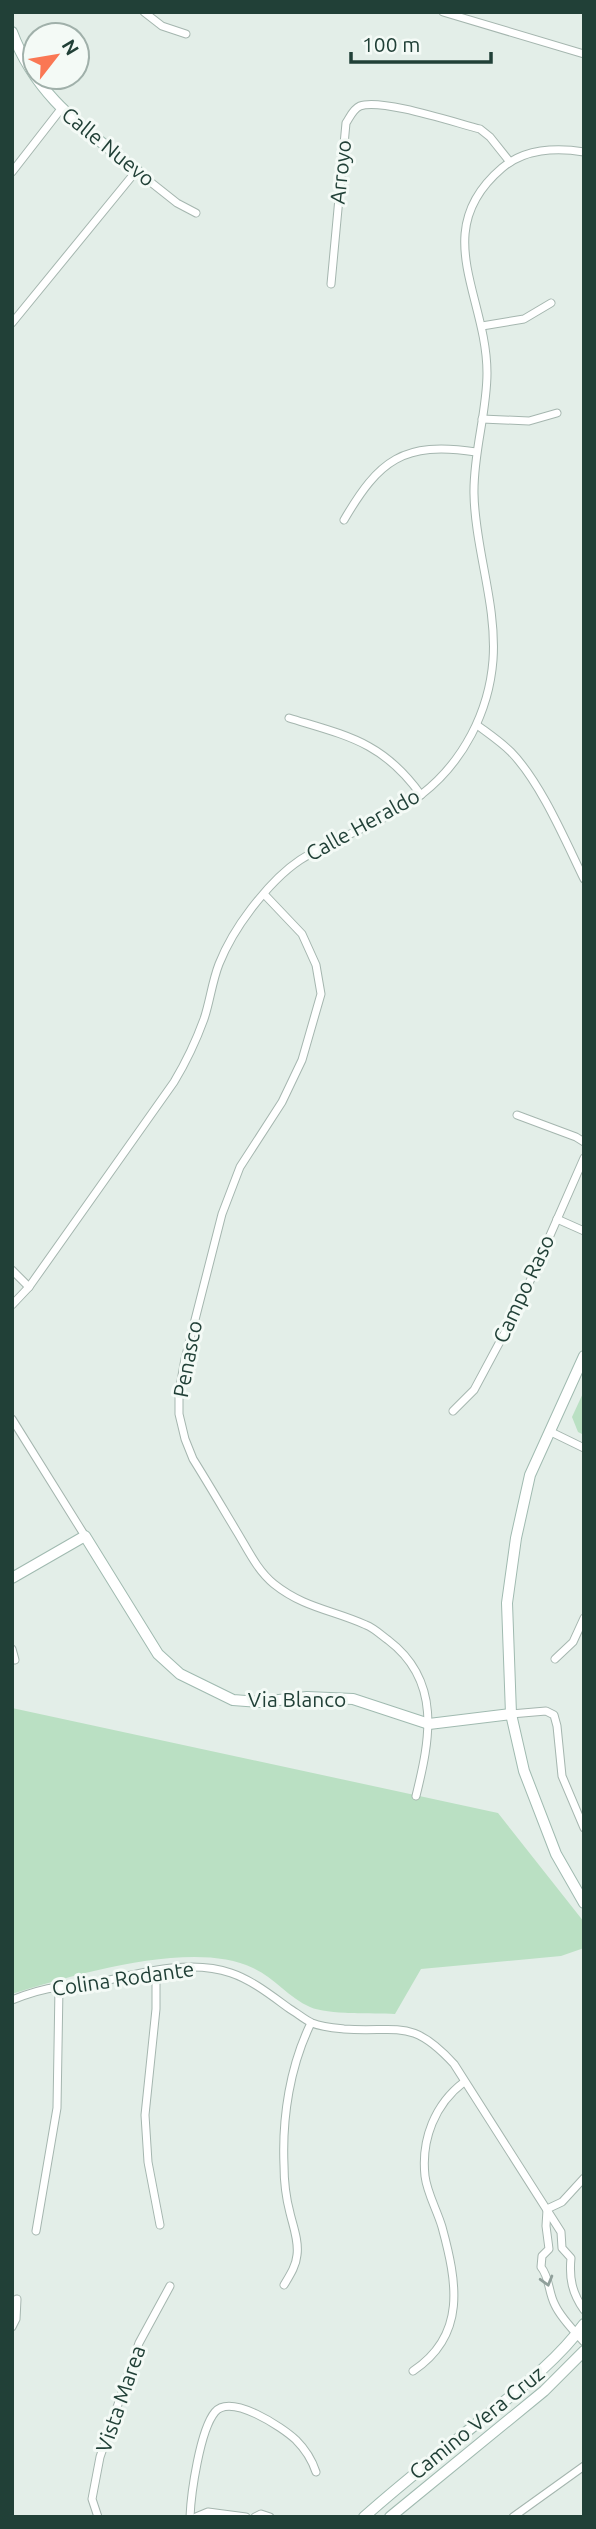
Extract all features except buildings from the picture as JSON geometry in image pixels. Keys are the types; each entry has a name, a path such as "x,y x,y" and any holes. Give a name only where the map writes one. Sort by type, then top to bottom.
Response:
{"main road":[{"name":"Calle Nuevo","path":"12,32 31,74 61,109 148,180"},
{"path":"584,1356 530,1475 516,1538 508,1603 511,1714 524,1771 556,1854 584,1903"},
{"name":"Via Blanco","path":"85,1536 158,1654 180,1674 233,1700 260,1702 307,1697 353,1699 429,1724 511,1714"},
{"path":"12,1578 85,1536"},
{"name":"Camino Vera Cruz","path":"364,2517 580,2338 584,2324"},
{"name":"Camino Vera Cruz","path":"390,2517 544,2391 584,2351"}],"street":[{"path":"144,12 162,26 186,34"},
{"path":"443,12 584,54"},
{"name":"Arroyo","path":"331,284 346,123 353,111 361,105 386,106 480,129 510,162"},
{"path":"12,172 61,109"},
{"name":"Calle Heraldo","path":"12,1305 29,1287 188,1059 205,1017 218,966 230,940 252,907 298,862 421,795 447,771 477,725 488,692 493,650 493,630 474,494 476,452 487,374 482,326 464,255 465,226 471,205 489,179 510,162 533,152 553,149 584,152"},
{"path":"12,323 137,170"},
{"name":"Calle Nuevo","path":"148,180 177,203 196,213"},
{"path":"482,326 524,319 551,303"},
{"path":"482,419 529,421 557,413"},
{"path":"344,520 375,473 391,461 407,454 428,450 476,452"},
{"path":"289,718 372,746 395,764 421,795"},
{"path":"477,725 512,752 524,768 584,879"},
{"name":"Penasco","path":"264,894 296,926 311,949 320,996 302,1060 282,1102 240,1167 222,1214 185,1359 179,1392 179,1414 193,1459 260,1570 282,1590 310,1606 368,1626 397,1647 410,1662 421,1681 429,1724 416,1796"},
{"path":"517,1115 584,1142"},
{"name":"Campo Raso","path":"453,1411 474,1391 519,1306 584,1158"},
{"path":"556,1219 584,1231"},
{"path":"12,1270 29,1287"},
{"name":"Via Blanco","path":"12,1419 85,1536"},
{"path":"549,1431 584,1448"},
{"path":"555,1659 573,1642 584,1618"},
{"path":"12,1649 15,1660"},
{"path":"511,1714 546,1711 554,1716 562,1776 584,1828"},
{"name":"Colina Rodante","path":"12,2000 59,1987 196,1968 233,1974 267,1992 312,2023 331,2028 405,2029 422,2036 437,2046 454,2064 561,2232 562,2248 571,2258 569,2277 576,2300 584,2310"},
{"path":"156,1972 156,2009 145,2115 148,2162 160,2224"},
{"path":"36,2231 57,2108 59,1987"},
{"path":"284,2285 294,2267 297,2248 284,2166 285,2131 299,2053 312,2023"},
{"path":"414,2371 430,2360 444,2343 454,2313 453,2279 442,2228 426,2179 424,2160 427,2137 437,2113 452,2091 464,2082"},
{"path":"549,2249 547,2209 562,2202 584,2178"},
{"path":"562,2248 549,2249 542,2256 541,2267 547,2274 556,2308 580,2338"},
{"name":"Vista Marea","path":"98,2517 92,2498 100,2457 139,2343 170,2286"},
{"path":"12,2327 16,2319 17,2299"},
{"path":"190,2517 196,2469 210,2422 215,2412 227,2405 239,2406 284,2430 308,2454 316,2472"},
{"path":"513,2517 584,2466"},
{"path":"202,2516 208,2512 246,2517"},
{"path":"255,2517 261,2514 270,2517"}],"green space":[{"path":"584,1391 584,1435 578,1432 572,1417"},
{"path":"12,1708 498,1813 584,1922 584,1948 561,1956 421,1969 395,2014 318,2010 302,2003 253,1968 228,1960 199,1957 133,1963 12,1994"}]}
